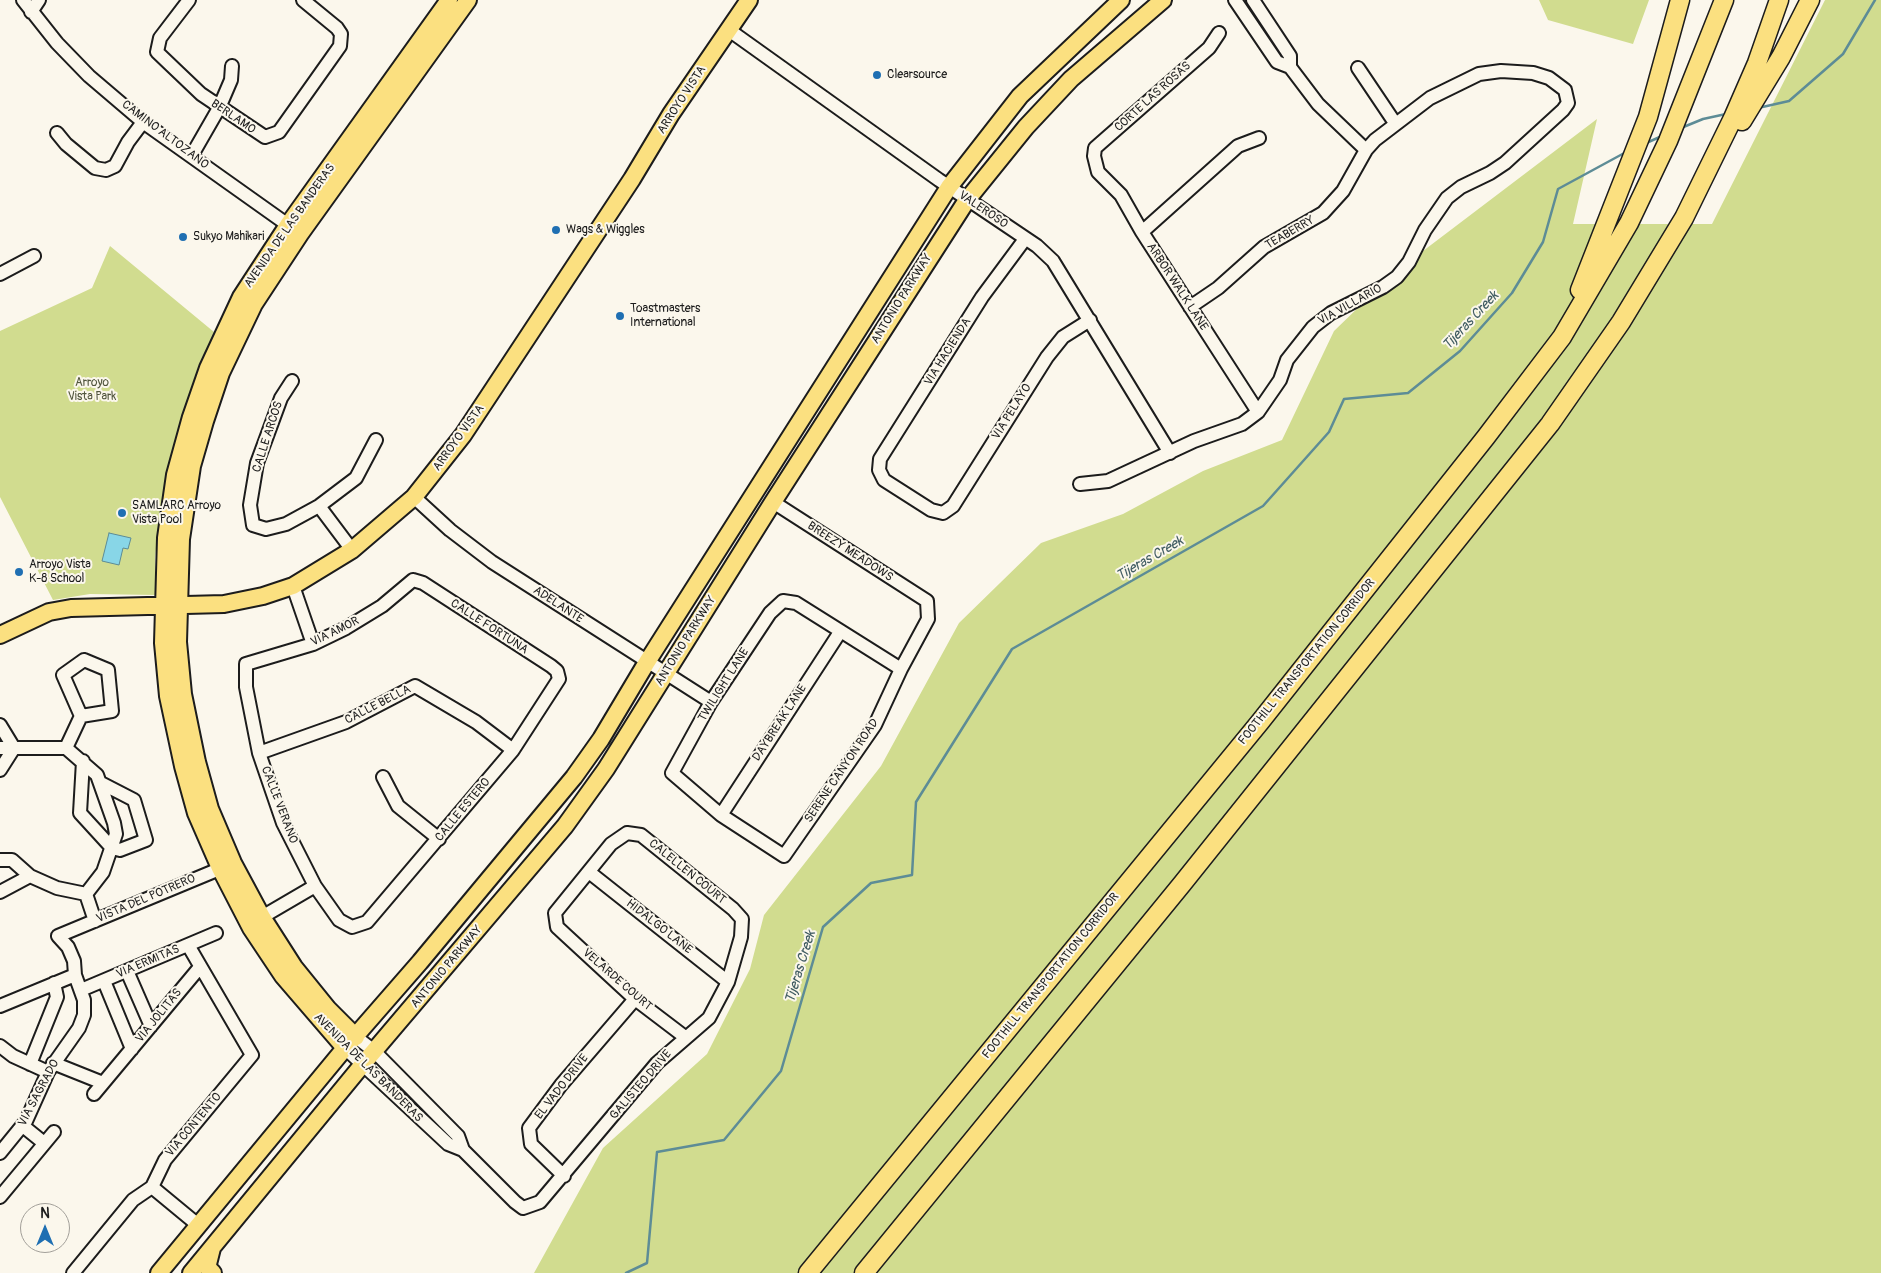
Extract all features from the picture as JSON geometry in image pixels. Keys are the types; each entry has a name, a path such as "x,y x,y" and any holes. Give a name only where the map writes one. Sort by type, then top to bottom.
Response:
{"highway":[{"path":"1562,337 1633,157 1655,91 1680,0"},
{"name":"FOOTHILL TRANSPORTATION CORRIDOR","path":"808,1273 1260,722 1480,445 1562,337 1628,223 1668,142 1724,0"},
{"path":"1684,218 1733,118 1757,63 1779,0"},
{"path":"864,1273 1182,884 1550,424 1621,322 1781,57 1810,0"}],"main road":[{"name":"AVENIDA DE LAS BANDERAS","path":"294,229 449,0"},
{"name":"AVENIDA DE LAS BANDERAS","path":"350,1042 328,1009 300,974 227,865 196,813 182,766 168,696 163,642 171,606 166,538 170,500 191,417 208,368 241,297 468,0"},
{"name":"ARROYO VISTA","path":"0,635 48,612 118,606 224,604 263,596 293,586 352,550 414,497 480,410 500,376 749,0"},
{"name":"ANTONIO PARKWAY","path":"159,1273 350,1042 574,777 601,739 948,187 1020,96 1121,0"},
{"name":"ANTONIO PARKWAY","path":"191,1273 363,1064 565,826 606,769 773,502 967,200 1033,120 1071,79 1163,0"},
{"name":"AVENIDA DE LAS BANDERAS","path":"227,865 251,928 283,976 350,1042"},
{"path":"213,1246 208,1269 213,1273"}],"street":[{"name":"CAMINO ALTOZANO","path":"23,0 31,12 89,76 143,122 294,229"},
{"path":"31,12 39,0"},
{"name":"BERLAMO","path":"188,0 160,38 157,52 194,88 219,108 266,137 279,132 340,46 342,40 337,28 303,0"},
{"path":"1236,0 1276,62 1290,67 1318,104 1366,150"},
{"path":"1253,0 1290,56 1290,67"},
{"name":"VALEROSO","path":"728,30 1053,260 1170,453"},
{"name":"CORTE LAS ROSAS","path":"1094,163 1096,148 1209,48 1219,33"},
{"path":"192,156 219,108 231,80 232,66"},
{"path":"1358,68 1395,123"},
{"name":"TEABERRY","path":"1190,307 1218,288 1264,247 1323,213 1343,191 1366,150 1395,123 1430,98 1479,74 1501,71 1533,73 1549,78 1560,85 1568,96"},
{"name":"VIA VILLARIO","path":"1080,484 1108,481 1194,441 1222,433 1242,424 1258,412 1275,388 1287,360 1312,326 1331,313 1384,287 1397,277 1409,262 1425,230 1447,198 1461,187 1490,173 1505,163 1563,110 1568,103 1568,96"},
{"path":"57,133 66,144 95,168 106,170 115,166 128,142 143,122"},
{"path":"1142,232 1238,146 1259,138"},
{"name":"ARBOR WALK LANE","path":"1094,163 1098,172 1121,195 1142,232 1258,412"},
{"name":"VIA HACIENDA","path":"942,513 931,510 884,480 879,470 880,459 982,297 1025,239"},
{"path":"0,274 34,256"},
{"name":"VIA PELAYO","path":"942,513 953,506 1046,357 1063,337 1090,320"},
{"name":"CALLE ARCOS","path":"292,381 281,398 257,463 250,505 253,525 266,529 286,524 318,506"},
{"path":"352,550 318,506 356,478 376,440"},
{"name":"ADELANTE","path":"414,497 450,530 492,562 712,702"},
{"name":"BREEZY MEADOWS","path":"773,502 927,601"},
{"name":"VIA AMOR","path":"246,664 313,644 346,628 382,606 413,580"},
{"name":"CALLE FORTUNA","path":"413,580 423,583 551,666 557,671 559,679"},
{"path":"293,586 313,644"},
{"name":"TWILIGHT LANE","path":"721,815 672,774 712,702 770,613 783,601 796,603 840,632"},
{"name":"SERENE CANYON ROAD","path":"721,815 784,856 875,726 901,669 928,619 927,601"},
{"path":"840,632 901,669"},
{"name":"DAYBREAK LANE","path":"721,815 840,632"},
{"path":"66,748 81,716 63,676 84,660 108,670 112,711 81,716"},
{"name":"CALLE VERANO","path":"246,664 246,687 258,753 283,823 314,886 339,920 352,927"},
{"name":"CALLE ESTERO","path":"352,927 367,922 439,839 513,750 559,679"},
{"name":"CALLE BELLA","path":"258,753 346,722 415,686 476,722 513,750"},
{"path":"0,725 14,748"},
{"path":"0,748 66,748 97,775 116,834 103,872 86,894"},
{"path":"0,770 14,748"},
{"path":"83,762 80,813 112,848 120,850 146,840 134,800 101,783"},
{"path":"383,777 398,806 439,839"},
{"name":"CALELLEN COURT","path":"589,872 611,844 627,833 641,835 734,909 742,918"},
{"path":"0,860 12,860 30,876 57,888 86,894"},
{"name":"VISTA DEL POTRERO","path":"58,936 227,865"},
{"name":"VELARDE COURT","path":"589,872 555,913 557,927 635,998 685,1037"},
{"name":"HIDALGO LANE","path":"589,872 728,982"},
{"path":"0,892 30,876"},
{"path":"262,917 314,886"},
{"path":"86,894 95,921"},
{"name":"GALISTEO DRIVE","path":"523,1208 540,1202 564,1176 657,1063 709,1018 728,982 741,938 742,918"},
{"name":"VIA ERMITAS","path":"81,990 216,933"},
{"name":"VIA SAGRADO","path":"0,1153 23,1126 50,1067 82,1022 85,1007 81,990 75,975 66,964 60,950 58,936"},
{"path":"188,945 200,967"},
{"name":"VIA JOLITAS","path":"94,1094 200,967"},
{"name":"VIA CONTENTO","path":"73,1273 133,1200 152,1187 165,1160 252,1055 200,967"},
{"path":"127,971 150,1026"},
{"path":"0,1006 75,975"},
{"path":"104,981 132,1049"},
{"path":"30,1064 57,997 54,983"},
{"name":"EL VADO DRIVE","path":"564,1176 531,1144 529,1128 561,1085 635,998"},
{"name":"AVENIDA DE LAS BANDERAS","path":"350,1042 374,1051 458,1136 463,1150"},
{"name":"AVENIDA DE LAS BANDERAS","path":"350,1042 363,1064 442,1140 463,1150 523,1208"},
{"path":"0,1046 13,1056 30,1064 50,1067 103,1083"},
{"path":"23,1126 44,1144"},
{"path":"0,1197 54,1132"},
{"path":"152,1187 198,1225"}],"green space":[{"path":"1539,0 1649,0 1633,44 1548,20"},
{"path":"1825,0 1881,0 1881,1273 534,1273 603,1148 707,1054 750,969 764,915 881,766 959,623 1041,543 1123,514 1203,471 1282,440 1334,331 1394,273 1597,119 1573,224 1712,224"},
{"name":"Arroyo Vista Park","path":"110,246 214,332 183,412 171,457 161,510 155,557 155,595 90,594 53,600 0,497 0,331 92,288"}],"water":[{"path":"109,533 131,538 128,549 123,548 119,565 102,561"}],"waterway":[{"name":"Tijeras Creek","path":"1758,108 1789,101 1843,54 1875,0"},
{"name":"Tijeras Creek","path":"1681,128 1703,119 1726,114"},
{"name":"Tijeras Creek","path":"1644,144 1662,136"},
{"name":"Tijeras Creek","path":"626,1273 647,1263 657,1152 724,1140 781,1071 823,927 871,883 912,875 916,802 1012,649 1263,506 1329,432 1344,399 1408,393 1460,351 1512,293 1543,242 1558,189 1628,151"}],"place":[{"name":"Clearsource","path":"877,75"},
{"name":"Wags & Wiggles","path":"556,230"},
{"name":"Sukyo Mahikari","path":"183,237"},
{"name":"Toastmasters International","path":"620,316"},
{"name":"SAMLARC Arroyo Vista Pool","path":"122,513"},
{"name":"Arroyo Vista K-8 School","path":"19,572"}]}
